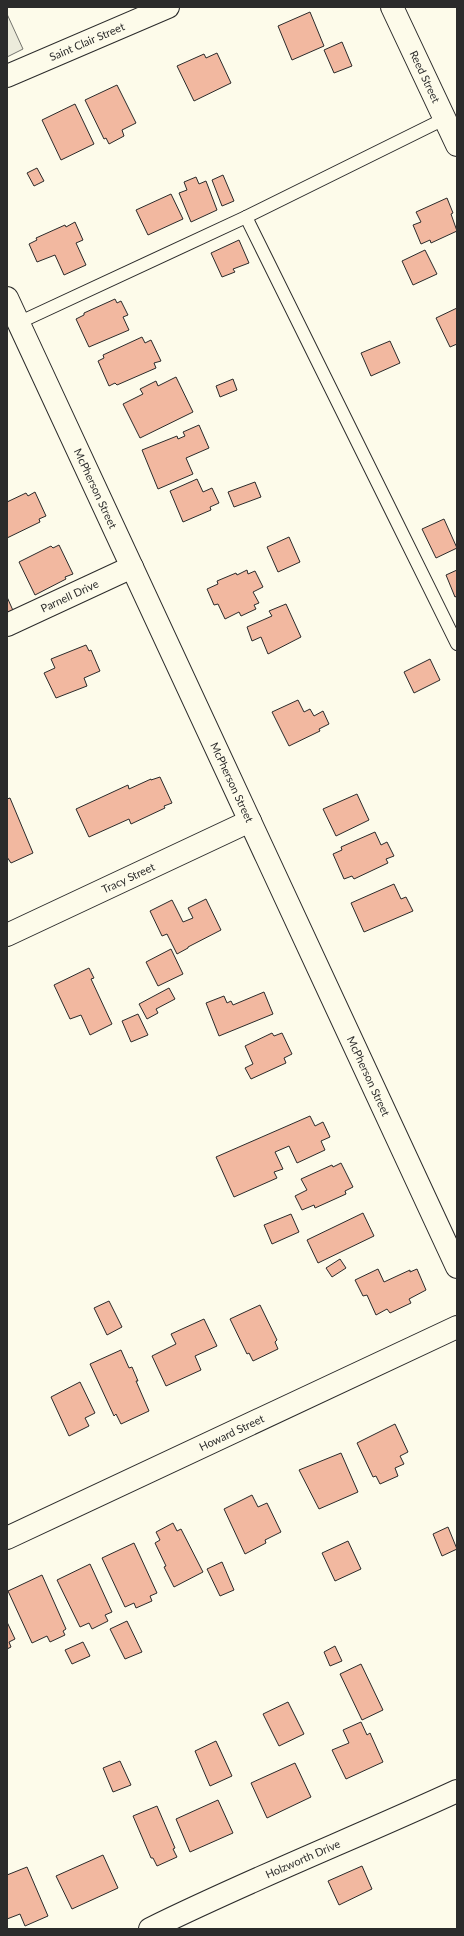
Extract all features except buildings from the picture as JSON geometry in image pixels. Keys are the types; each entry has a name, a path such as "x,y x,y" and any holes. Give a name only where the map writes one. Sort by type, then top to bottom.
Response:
{"street":[{"name":"Saint Clair Street","path":"7,76 168,7"},
{"name":"Reed Street","path":"392,7 457,145"},
{"name":"McPherson Street","path":"7,298 457,1267"},
{"name":"Parnell Drive","path":"7,625 132,566"},
{"name":"Tracy Street","path":"7,935 250,821"},
{"name":"Howard Street","path":"7,1538 457,1327"},
{"name":"Holzworth Drive","path":"150,1929 278,1869 367,1832 457,1791"}],"lane":[{"path":"18,323 246,218 444,119"},
{"path":"246,218 457,644"}],"shaded area":[{"path":"7,14 23,49 7,57"}]}
